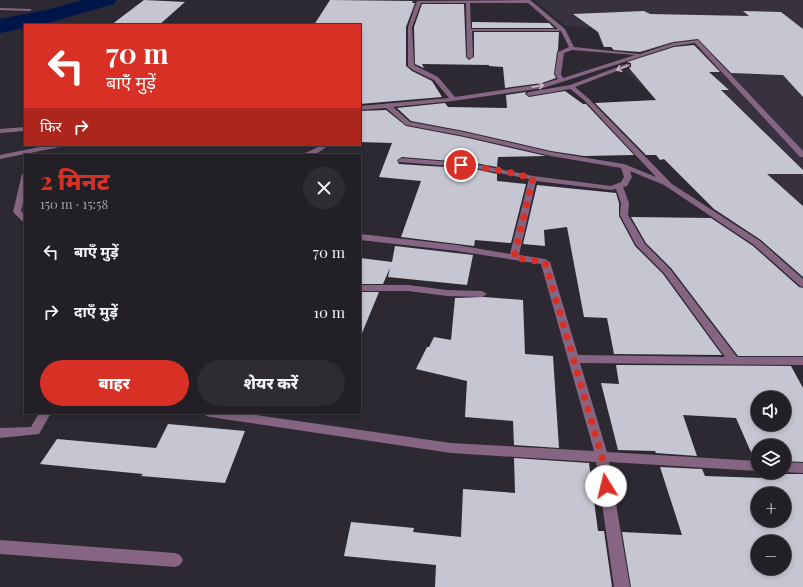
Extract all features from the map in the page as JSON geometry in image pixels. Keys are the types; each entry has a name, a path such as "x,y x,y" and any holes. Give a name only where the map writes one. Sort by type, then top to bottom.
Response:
{"street":[{"path":"453,99 444,85 438,80 429,74 416,71 411,66 410,27 419,2 528,1 563,30 572,48"},
{"path":"468,2 470,57"},
{"path":"0,10 30,10"},
{"path":"468,30 563,30"},
{"path":"361,108 453,99 510,91 562,81 673,45 697,43"},
{"path":"361,114 394,112 544,93 571,87 650,57 697,43"},
{"path":"697,43 803,155"},
{"path":"562,81 558,74 561,52 572,48 642,54"},
{"path":"571,87 586,99 670,186"},
{"path":"388,106 408,124 464,134 558,156 624,166 670,186 757,243 803,284"},
{"path":"0,131 24,129"},
{"path":"36,153 57,146"},
{"path":"308,154 319,150 323,146"},
{"path":"0,157 24,154"},
{"path":"402,160 475,166 533,178 611,188 624,184 628,177 624,166"},
{"path":"514,258 533,178"},
{"path":"21,212 24,185"},
{"path":"619,186 625,203 624,215 641,245 667,271 734,362"},
{"path":"361,237 457,248 545,262 602,457 622,587"},
{"path":"361,288 408,288 447,293 482,294"},
{"path":"574,359 803,362"},
{"path":"0,432 35,430 44,414"},
{"path":"217,414 451,448 751,466"},
{"path":"791,467 803,468"},
{"path":"0,548 175,560"}],"shaded area":[{"path":"534,0 803,0 803,32 668,32 566,26"},
{"path":"803,44 803,203 752,178 677,118 626,71 635,65 686,49 738,45"}],"building":[{"path":"144,0 185,2 160,24 112,24"},
{"path":"330,0 413,1 412,3 415,3 406,27 406,66 412,71 432,81 442,97 361,104 361,24 315,24"},
{"path":"422,4 464,4 466,57 469,60 474,57 474,32 559,32 554,74 556,78 542,83 505,88 503,67 489,65 422,64 424,68 415,64 414,27"},
{"path":"644,11 650,14 749,16 743,11 781,12 803,29 803,97 783,75 731,73 698,39 673,42 640,52 614,50 611,47 604,47 598,32 573,14"},
{"path":"472,22 549,23 554,28 472,28"},
{"path":"694,45 720,72 709,72 729,90 721,90 803,170 803,174 767,174 803,206 803,277 761,240 714,209 664,159 660,160 656,155 646,155 595,103 656,100 629,68 631,67 631,63 627,62 674,47"},
{"path":"565,91 583,104 586,104 634,155 584,156 551,151 464,131 411,121 397,108 445,103 448,107 507,108 506,95 526,92 525,94 529,97"},
{"path":"386,110 406,126 464,137 546,156 498,157 497,167 475,163 402,157 397,160 399,164 475,169 497,174 497,181 526,184 511,243 475,240 474,246 401,237 421,181 379,177 392,143 361,142 361,111"},
{"path":"537,185 616,193 619,203 619,216 635,246 663,274 722,355 614,354 607,318 584,317 567,227 544,230 545,246 523,244"},
{"path":"631,217 711,218 753,246 799,287 803,288 803,356 738,356 671,268 646,243"},
{"path":"395,246 473,255 467,285 388,277 390,268 383,284 361,284 361,258 392,262"},
{"path":"361,292 379,292 361,336"},
{"path":"484,297 523,300 525,354 553,356 559,448 514,445 513,421 465,417 467,381 416,369 434,337 451,340 455,298"},
{"path":"616,365 791,366 803,388 803,462 791,461 791,439 751,439 751,452 736,418 683,415 697,456 656,453 655,451 618,450 601,383 619,384"},
{"path":"168,424 245,431 225,483 141,476 143,474 40,464 57,439 156,448"},
{"path":"514,458 589,463 598,531 604,531 612,587 435,587 436,565 344,556 351,522 414,528 413,532 461,537 463,489 515,493"},
{"path":"660,467 702,469 705,476 751,478 751,479 791,479 791,474 803,474 803,587 631,587 622,532 682,535"}],"waterway":[{"path":"0,26 48,16 107,0"}],"route":[{"path":"461,165 503,171 533,178 514,258 545,262 602,457 606,486"}]}
